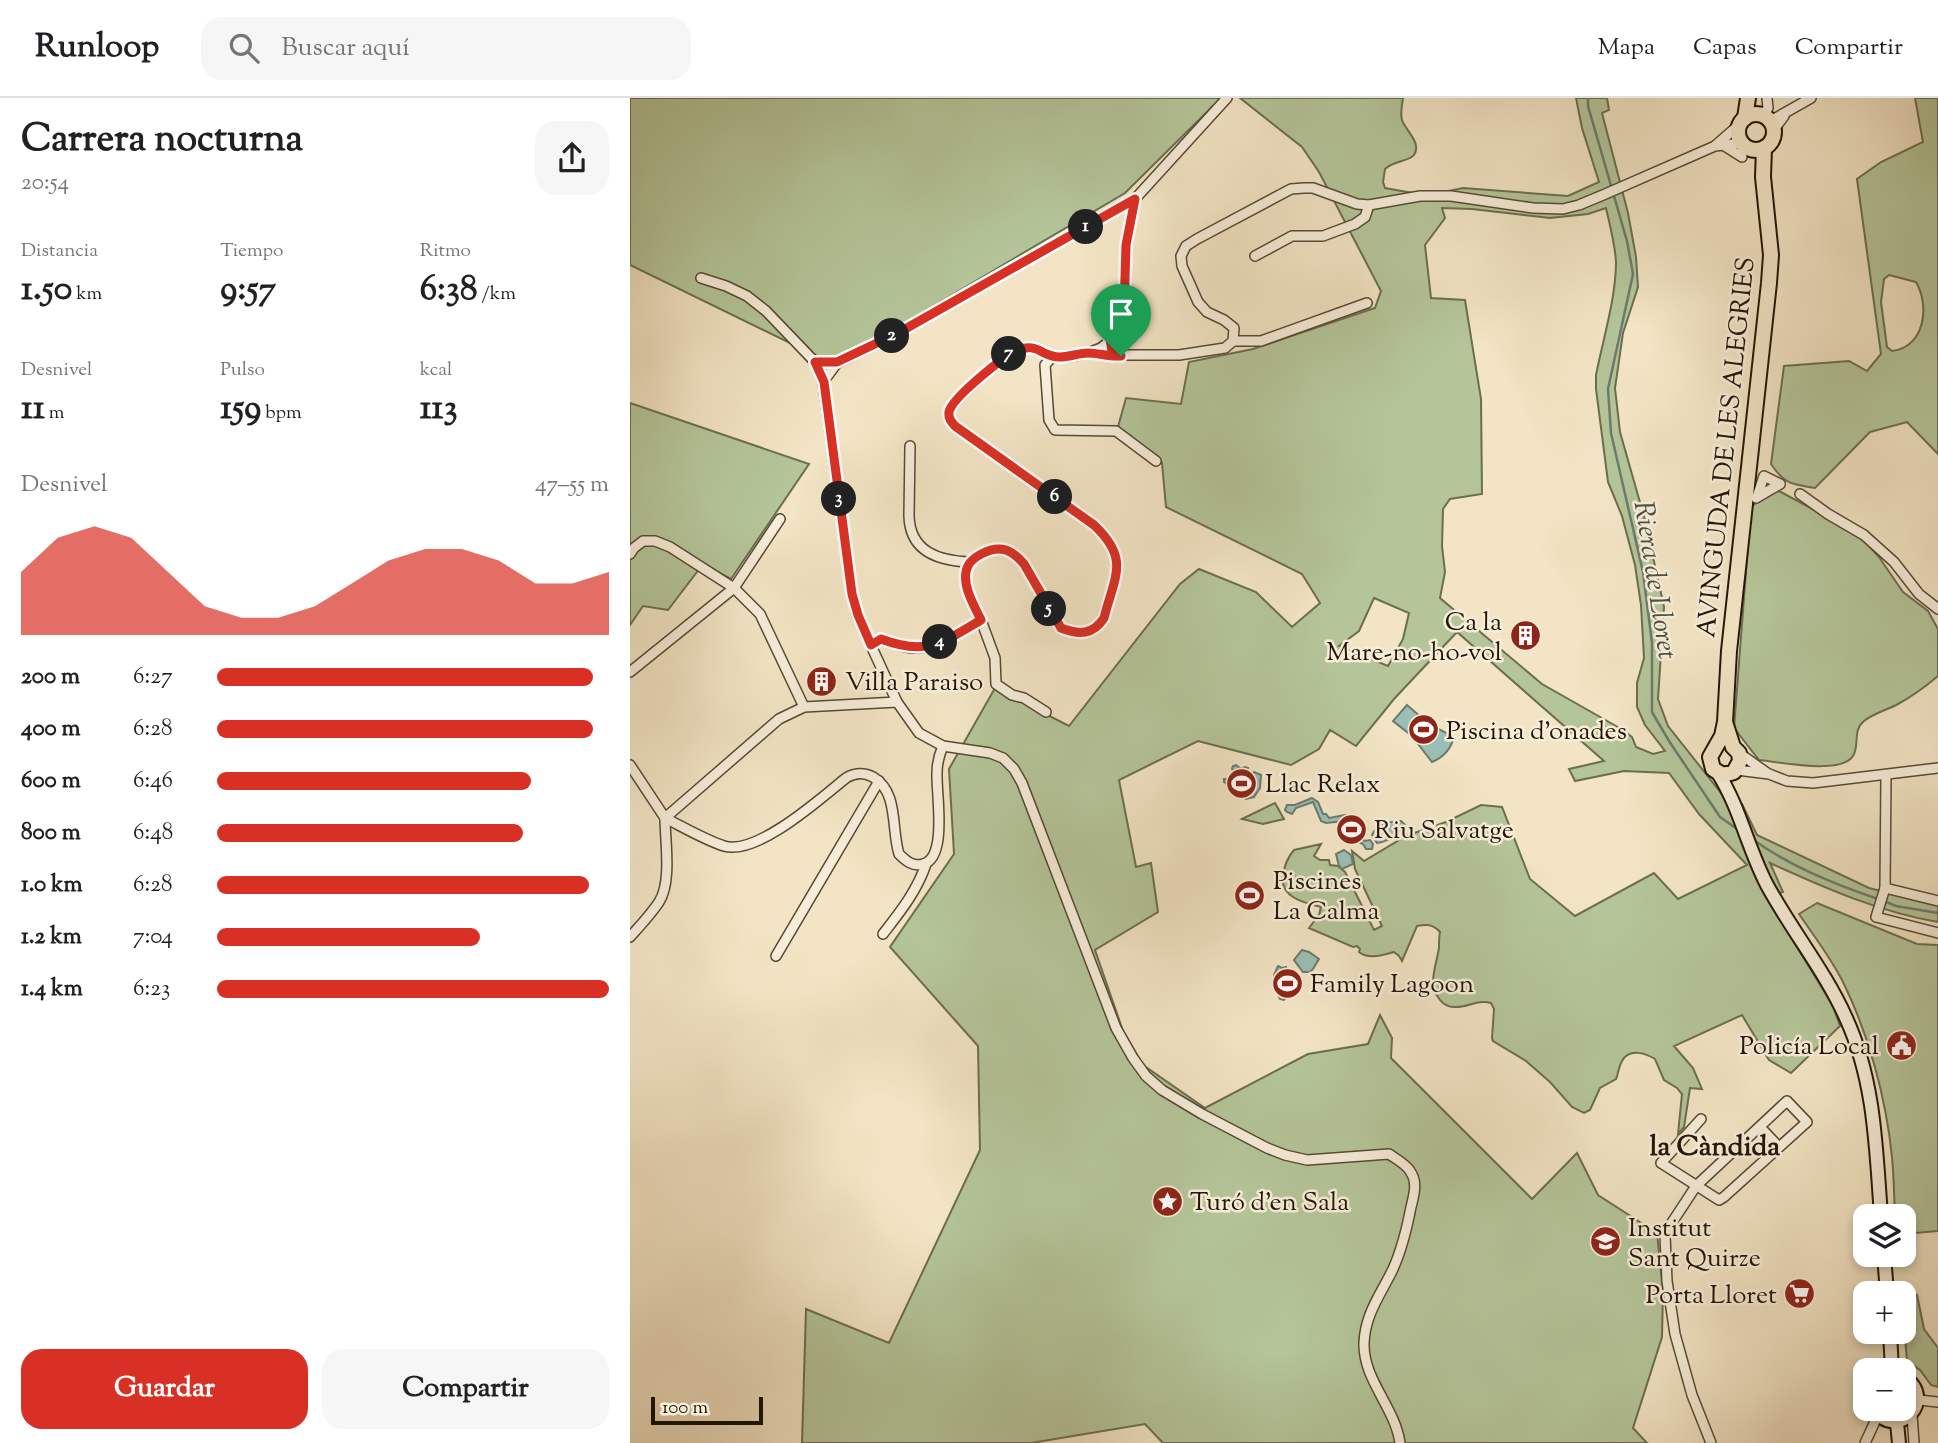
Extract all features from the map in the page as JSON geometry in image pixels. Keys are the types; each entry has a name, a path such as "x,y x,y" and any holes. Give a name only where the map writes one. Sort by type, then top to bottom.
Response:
{"main road":[{"path":"1750,98 1758,121 1773,139 1764,148 1744,150 1738,135 1758,121"},
{"name":"AVINGUDA DE LES ALEGRIES","path":"1725,722 1729,651 1751,501 1771,255 1763,177 1764,148"},
{"name":"AVINGUDA DE LES ALEGRIES","path":"1744,150 1763,177"},
{"path":"1725,722 1711,764 1735,805 1755,861 1830,986 1858,1048 1875,1125 1880,1204"},
{"path":"1725,722 1740,761 1735,771 1735,805"},
{"path":"1717,747 1722,745 1736,750"},
{"path":"1718,773 1729,775 1735,771"},
{"path":"1916,1391 1919,1400 1916,1409"},
{"path":"1888,1421 1902,1421"},
{"path":"1897,1423 1899,1443"}],"street":[{"path":"815,362 837,362 898,333 1135,199 1227,98"},
{"path":"1233,341 1234,328 1207,312 1198,302 1182,266 1181,256 1186,246 1291,189 1313,188 1357,204 1369,205 1420,196 1451,196 1533,208 1563,209 1579,205 1719,146 1758,121 1768,108 1767,98"},
{"path":"1758,121 1781,118 1811,98"},
{"path":"1719,146 1744,150"},
{"path":"1719,146 1744,150"},
{"path":"1109,349 1124,312 1126,245 1135,199"},
{"path":"1255,256 1292,236 1323,236 1355,224 1365,217 1369,205"},
{"path":"701,278 747,296 766,311 815,362 824,382 852,594 864,631 897,702 919,733 943,747 990,753 1003,758 1014,769 1022,783 1121,1040 1146,1076 1177,1101 1285,1155 1307,1160 1389,1154 1410,1170 1415,1182 1406,1233 1393,1269 1373,1303 1367,1320 1364,1344 1367,1369 1390,1413 1400,1443"},
{"path":"910,446 909,525 920,548 951,561 970,562 988,552 1007,550 1024,564 1061,628 1083,633 1093,630 1104,618 1118,566 1111,543 1094,525 955,426 950,421 949,413 955,400 1013,351 1029,346 1061,357 1109,349 1179,355 1225,348 1233,341 1261,341 1367,303"},
{"path":"1053,356 1045,365 1049,420 1055,430 1116,431 1156,461"},
{"path":"824,382 837,362"},
{"path":"1764,476 1780,484 1751,501 1764,476"},
{"path":"1800,494 1864,535 1894,562 1919,594 1938,609"},
{"path":"630,672 734,588 780,519"},
{"path":"630,554 643,541 655,541 670,547 734,588 760,614 804,707"},
{"path":"970,562 966,570 967,587 995,658 996,684 1046,712"},
{"path":"864,631 898,645 919,648 938,643 981,620"},
{"path":"871,645 881,639"},
{"path":"665,818 779,719 804,707 897,702"},
{"path":"883,934 904,907 926,864 933,858 940,833 937,771 943,747"},
{"path":"1736,750 1769,774 1787,781 1813,783 1938,768"},
{"path":"630,765 665,818 726,847 750,845 791,821 852,775 868,774 885,787 890,797 899,854 914,865 926,864"},
{"path":"1735,771 1769,774"},
{"path":"1886,775 1885,890 1877,913 1938,933"},
{"path":"776,956 879,781"},
{"path":"630,937 661,900 665,888 665,818"},
{"path":"1885,890 1938,901"},
{"path":"1701,1119 1661,1164 1696,1186 1719,1200 1807,1122 1787,1101 1696,1186 1667,1231 1664,1242 1671,1313 1681,1360 1711,1443"},
{"path":"1760,1127 1779,1147"},
{"path":"1919,1400 1938,1402"},
{"path":"1865,1443 1872,1421"},
{"path":"1912,1421 1914,1443"}],"green space":[{"path":"630,98 1221,98 1125,193 896,328 827,361 630,265"},
{"path":"1240,98 1403,98 1402,120 1415,142 1416,151 1412,157 1385,169 1385,188 1434,194 1463,188 1568,196 1599,182 1582,128 1576,98 1607,98 1609,110 1602,113 1628,213 1638,287 1623,333 1615,388 1620,432 1645,520 1664,607 1658,699 1668,726 1729,803 1742,804 1757,835 1869,888 1938,906 1938,922 1873,906 1770,863 1783,892 1766,896 1833,1006 1840,1026 1791,1073 1769,1060 1742,1015 1674,1046 1693,1068 1702,1089 1690,1088 1684,1127 1678,1134 1682,1094 1664,1080 1655,1059 1642,1054 1633,1053 1625,1057 1616,1079 1600,1088 1590,1110 1584,1113 1572,1107 1550,1082 1526,1061 1493,1041 1494,1009 1491,1003 1452,1007 1440,1000 1433,982 1440,932 1435,927 1417,926 1402,961 1394,952 1367,956 1359,952 1357,946 1353,947 1309,928 1319,915 1321,907 1300,901 1289,894 1283,883 1283,875 1294,850 1321,844 1314,856 1320,860 1329,860 1330,865 1338,866 1345,872 1374,930 1382,926 1355,869 1352,851 1364,861 1406,836 1446,822 1481,805 1502,807 1530,879 1575,916 1654,873 1678,899 1747,865 1699,814 1669,773 1624,771 1575,781 1569,769 1604,761 1457,632 1394,699 1356,746 1330,730 1319,749 1291,765 1198,741 1119,780 1136,867 1151,863 1158,912 1095,950 1123,1031 1143,1065 1205,1108 1308,1054 1368,1044 1380,1015 1392,1038 1391,1058 1532,1199 1577,1153 1598,1195 1657,1233 1663,1291 1662,1337 1633,1428 1647,1443 1163,1443 1145,1424 1031,1443 802,1443 806,1309 889,1343 980,1150 978,1046 890,947 954,854 949,769 995,688 1069,726 1180,584 1199,569 1256,592 1292,627 1320,603 1302,574 1166,507 1162,463 1118,427 1126,398 1181,404 1189,362 1253,349 1375,308 1381,291 1319,172 1302,147","holes":["1442,208 1550,218 1588,214 1606,208 1616,262 1612,304 1596,375 1596,389 1608,482 1622,516 1635,565 1641,605 1644,658 1637,683 1637,707 1645,725 1665,751 1653,754 1636,747 1632,737 1623,730 1542,684 1440,598 1445,572 1442,546 1443,509 1450,499 1482,494 1481,399 1465,300 1431,298 1425,245 1445,218","1374,598 1409,613 1403,639 1388,666 1339,646 1359,631"]},
{"path":"1915,98 1938,98 1938,454 1907,422 1870,432 1815,488 1800,486 1781,476 1771,464 1784,366 1849,361 1867,371 1881,354 1857,179 1881,162 1923,142","holes":["1889,275 1916,282 1923,302 1922,324 1912,342 1892,351 1887,347 1881,302 1884,279"]},
{"path":"630,403 809,464 731,579 703,564 668,610 643,606 630,625"},
{"path":"1779,491 1857,533 1879,557 1903,592 1928,611 1938,629 1938,676 1909,698 1864,721 1858,729 1853,756 1836,765 1809,766 1759,760 1734,728 1751,507 1768,494"},
{"path":"1275,803 1284,819 1263,824 1242,819"},
{"path":"1817,903 1917,944 1938,945 1938,1231 1916,1233 1916,1204 1895,1204 1889,1135 1881,1090 1868,1045 1843,982 1799,914"},
{"path":"1917,1295 1924,1329 1938,1348 1938,1387 1931,1385 1916,1367 1916,1358 1907,1358 1906,1344 1916,1344"}],"water":[{"name":"Piscina d'onades","path":"1407,705 1429,724 1454,737 1446,752 1432,762 1412,736 1393,721"},
{"name":"Llac Relax","path":"1236,765 1241,769 1248,768 1247,777 1254,772 1261,775 1260,788 1254,797 1246,799 1243,797 1243,786 1233,788 1224,782 1224,779 1242,780 1232,769"},
{"name":"Riu Salvatge","path":"1312,798 1329,818 1345,815 1350,817 1354,835 1365,841 1370,840 1372,849 1366,849 1363,844 1350,838 1345,821 1321,821 1313,802 1296,808 1292,814 1285,810 1287,805 1295,805"},
{"path":"1401,821 1405,825 1400,831 1377,843 1372,835 1377,827"},
{"path":"1344,850 1351,855 1353,864 1342,869 1336,854"},
{"path":"1302,950 1319,959 1310,972 1303,972 1294,960"},
{"name":"Family Lagoon","path":"1278,966 1286,967 1289,977 1298,985 1297,992 1291,993 1284,1000 1280,999 1278,994 1280,989 1274,975"}],"waterway":[{"name":"Riera de Lloret","path":"1588,98 1588,106 1627,241 1633,274 1608,389 1611,433 1643,572 1652,643 1652,712 1720,817 1737,829"},
{"name":"Riera de Lloret","path":"1755,841 1814,874 1878,899"},
{"name":"Riera de Lloret","path":"1884,901 1896,906 1938,913"}],"place":[{"name":"Ca la Mare-no-ho-vol","path":"1525,636"},
{"name":"Villa Paraiso","path":"822,681"},
{"name":"Piscina d'onades","path":"1423,730"},
{"name":"Llac Relax","path":"1242,783"},
{"name":"Riu Salvatge","path":"1351,829"},
{"name":"Piscines La Calma","path":"1250,895"},
{"name":"Family Lagoon","path":"1287,983"},
{"name":"Policía Local","path":"1902,1045"},
{"name":"Turó d'en Sala","path":"1167,1201"},
{"name":"Institut Sant Quirze","path":"1605,1242"},
{"name":"Porta Lloret","path":"1800,1294"}],"district":[{"name":"la Càndida","path":"1715,1145"}],"route":[{"path":"1135,199 1126,245 1124,312 1110,339 1112,351 1121,356 1087,353 1061,357 1038,348 1021,348 1013,351 955,400 949,413 950,421 955,426 1094,525 1111,543 1118,566 1104,618 1099,625 1083,633 1061,628 1024,564 1007,550 998,549 979,556 970,562 966,570 967,587 981,620 938,643 919,648 881,639 871,645 852,594 824,382 815,362 837,362 898,333 1135,199"}]}
